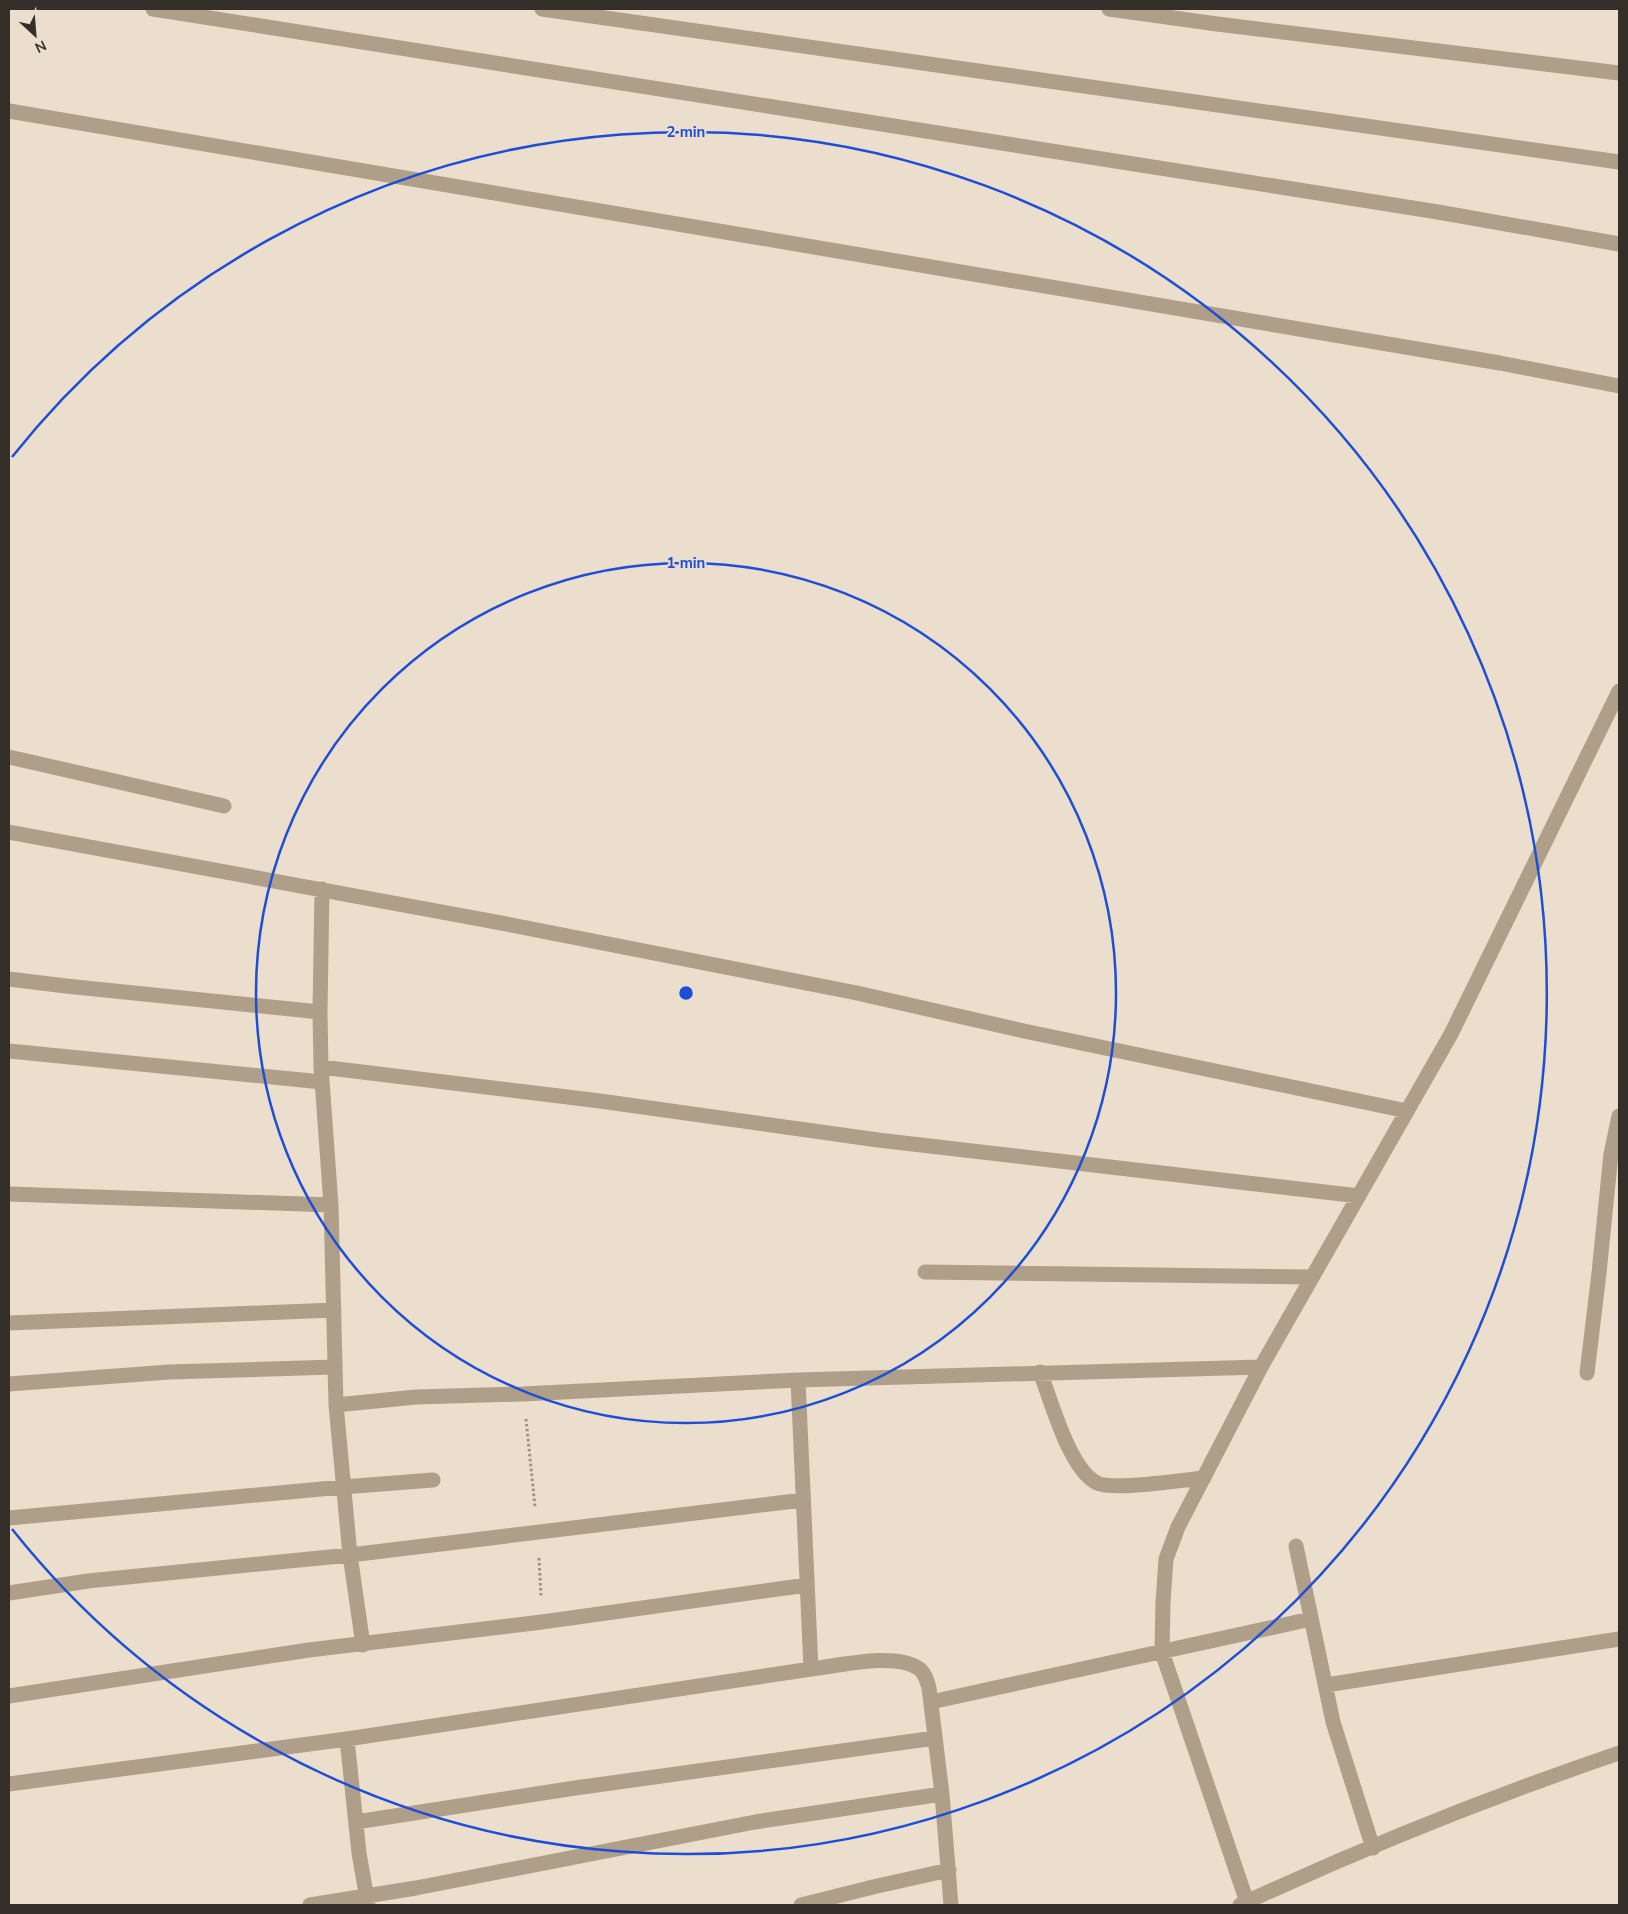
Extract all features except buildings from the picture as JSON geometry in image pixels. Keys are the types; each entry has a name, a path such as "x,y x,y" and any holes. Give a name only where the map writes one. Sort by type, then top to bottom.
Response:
{"street":[{"path":"153,9 1438,212 1619,244"},
{"path":"542,9 1619,162"},
{"path":"1109,9 1619,73"},
{"path":"9,111 1500,363 1619,386"},
{"path":"1619,692 1450,1034 1261,1367 1178,1528 1166,1559 1162,1652 1243,1904 1436,1821 1543,1779 1619,1753"},
{"path":"9,757 224,806"},
{"path":"9,832 322,889 847,992 1407,1111"},
{"path":"322,889 321,1067 332,1205 336,1405 350,1555 363,1645"},
{"path":"9,979 320,1012"},
{"path":"9,1051 322,1082"},
{"path":"321,1067 600,1101 878,1140 1359,1196"},
{"path":"1587,1372 1619,1116"},
{"path":"9,1194 332,1205"},
{"path":"925,1272 1312,1277"},
{"path":"9,1323 334,1310"},
{"path":"9,1384 169,1372 335,1366"},
{"path":"336,1405 416,1397 523,1394 798,1380 1261,1367"},
{"path":"1040,1372 1070,1452 1082,1472 1097,1483 1117,1486 1204,1478"},
{"path":"798,1380 811,1669"},
{"path":"9,1518 432,1480"},
{"path":"9,1593 88,1581 350,1555 804,1500"},
{"path":"1296,1546 1333,1722 1373,1848"},
{"path":"9,1696 309,1650 363,1645 807,1585"},
{"path":"931,1702 1311,1619"},
{"path":"1326,1685 1619,1639"},
{"path":"9,1784 348,1739 811,1669 879,1661 898,1661 920,1668 930,1688 942,1794 949,1870 950,1905"},
{"path":"356,1822 575,1788 935,1738"},
{"path":"348,1739 359,1853 368,1901"},
{"path":"310,1905 368,1901 755,1822 942,1794"},
{"path":"801,1905 949,1870"}]}
